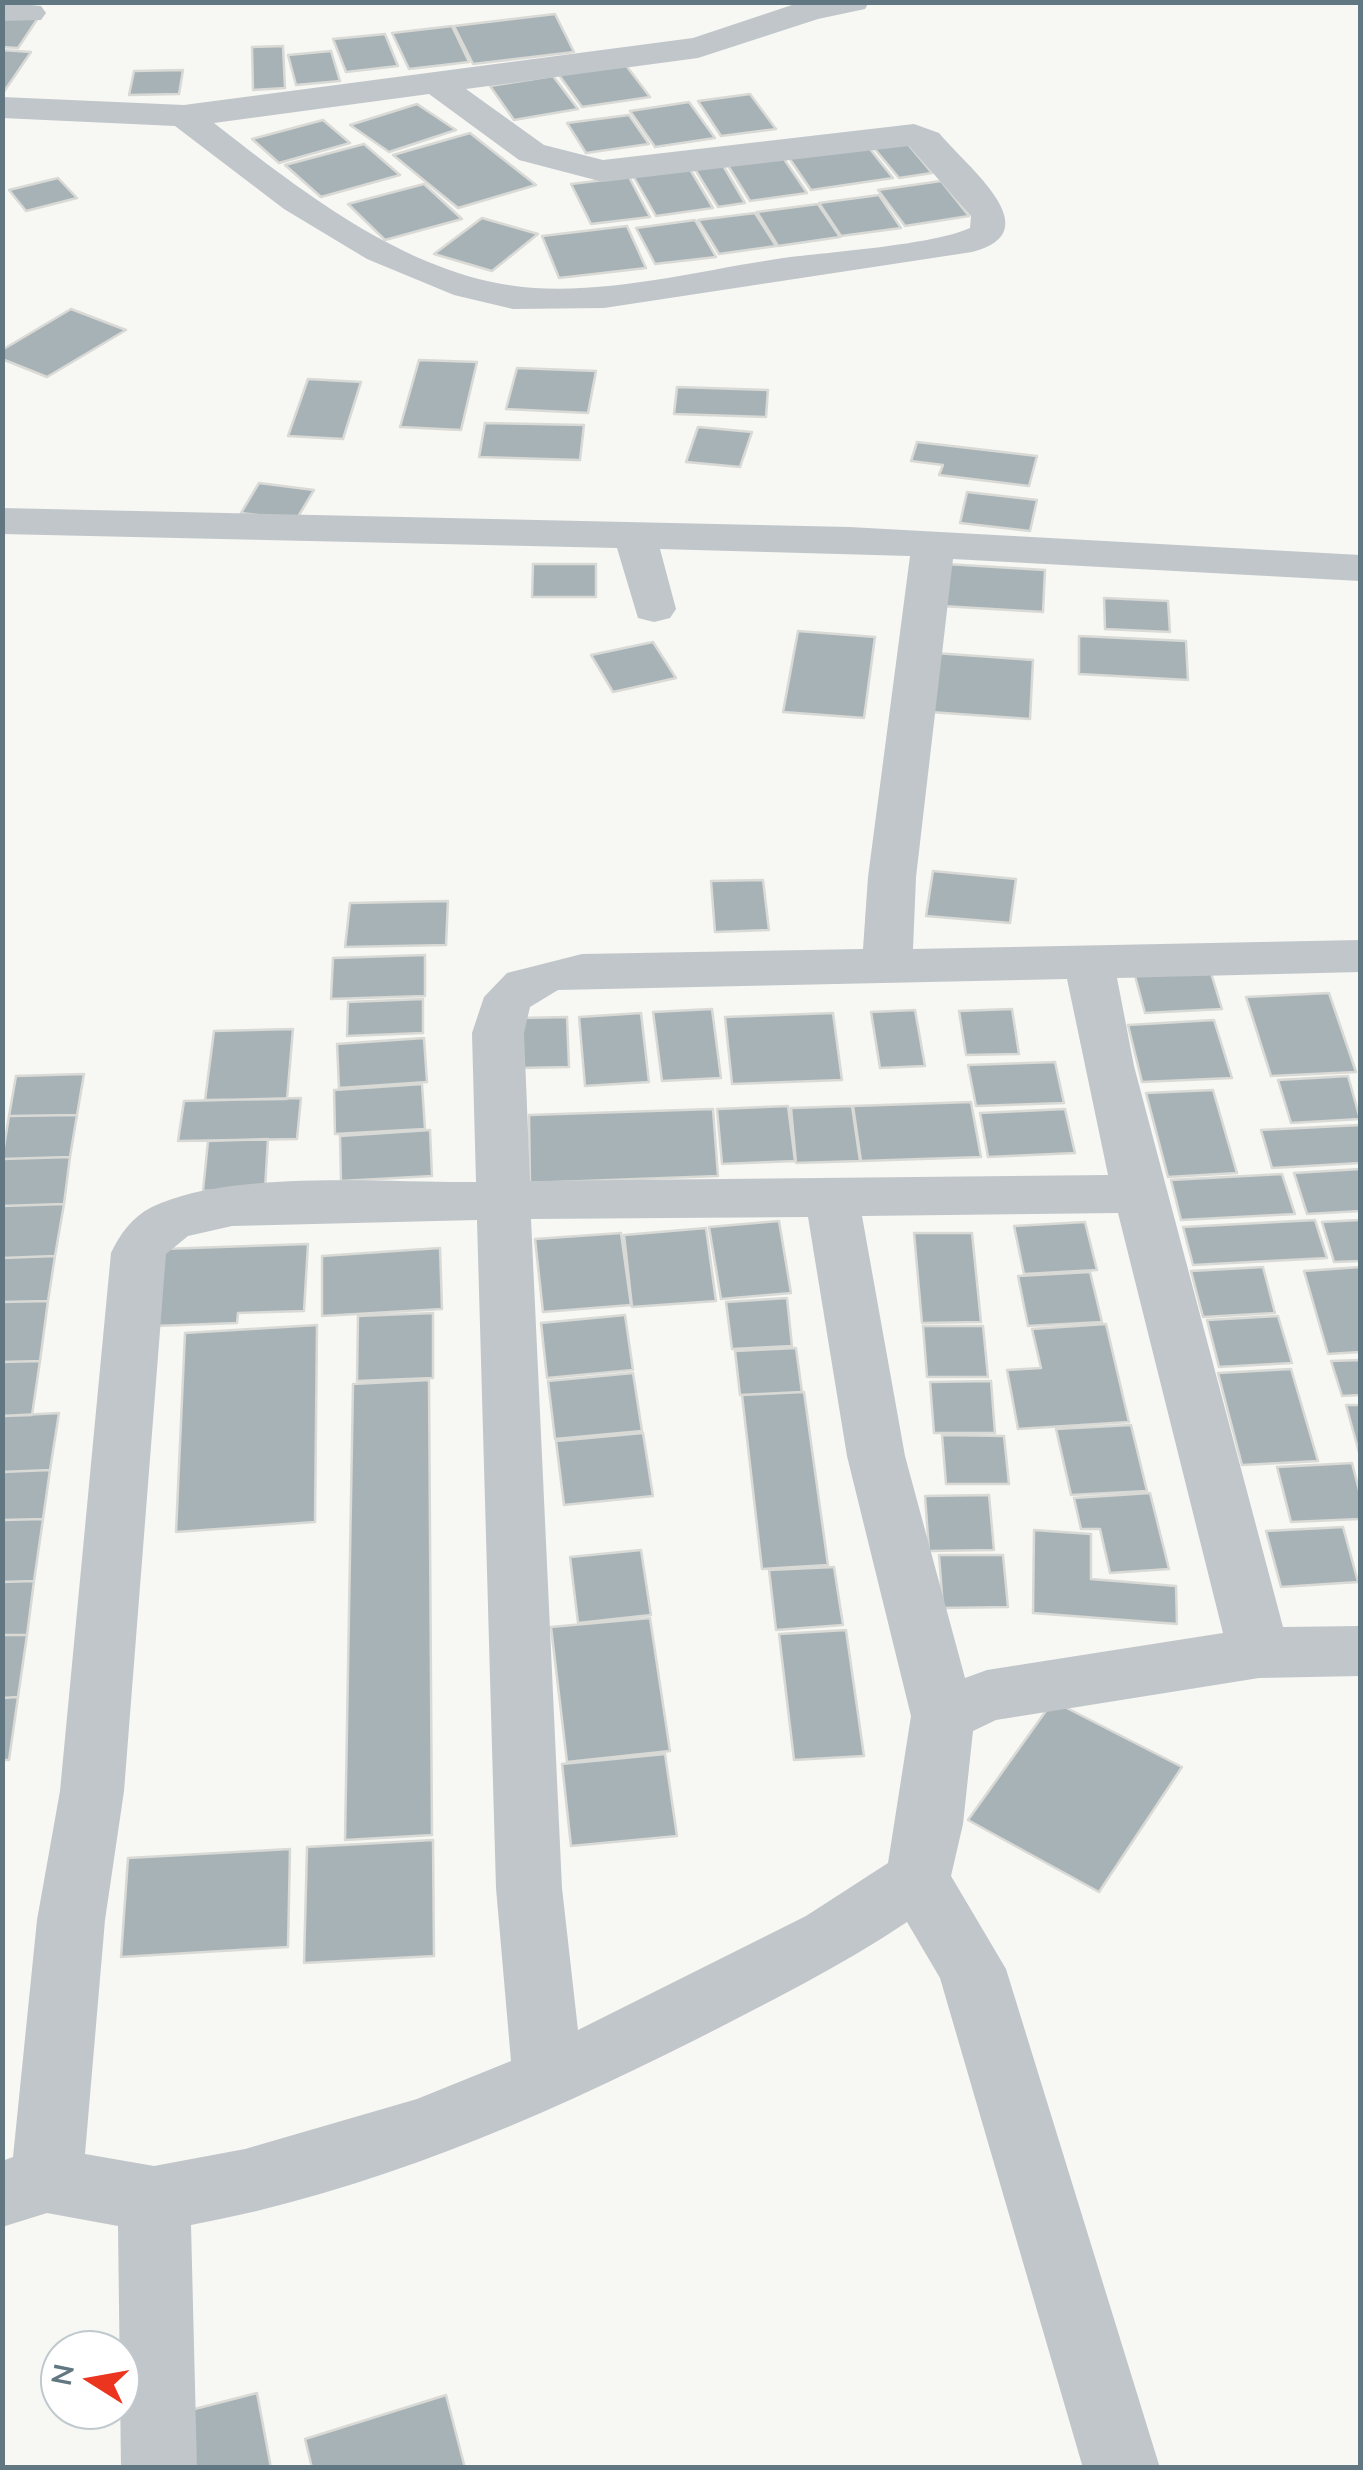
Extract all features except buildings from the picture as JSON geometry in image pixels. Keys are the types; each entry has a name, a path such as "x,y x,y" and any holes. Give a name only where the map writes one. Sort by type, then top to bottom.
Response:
{"street":[{"path":"2,107 184,116 698,48 811,10 852,2"},
{"path":"184,116 278,192 428,274 515,297 561,298 646,290 904,252 972,241 989,232 992,223 926,141 914,135 603,171 564,168 529,155 438,83"},
{"path":"2,522 188,522 489,534 635,533 933,544 1360,568"},
{"path":"635,533 654,610"},
{"path":"887,963 892,878 933,544"},
{"path":"1089,962 1108,1066 1259,1653"},
{"path":"548,2079 529,1888 499,1016 508,996 542,973 582,970 887,963 1357,963"},
{"path":"832,1199 876,1456 942,1716 930,1824 917,1879 830,1937 548,2079 421,2130 245,2182 154,2199 25,2187 92,1791 132,1293 142,1246 168,1223 202,1209 292,1203 506,1204 1140,1194"},
{"path":"942,1716 987,1696 1259,1653 1360,1651"},
{"path":"917,1879 972,1969 1122,2468"},
{"path":"154,2199 159,2468"}]}
